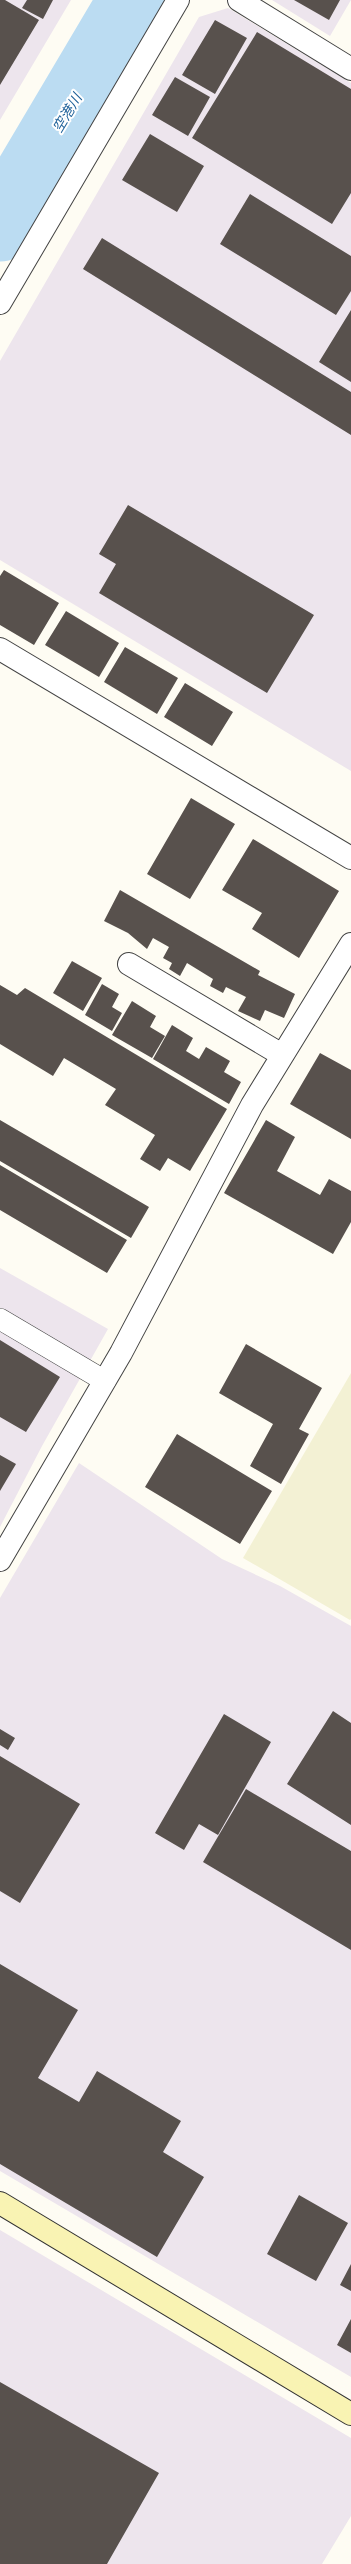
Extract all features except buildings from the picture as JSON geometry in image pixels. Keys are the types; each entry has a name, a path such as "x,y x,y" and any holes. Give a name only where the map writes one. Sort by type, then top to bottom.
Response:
{"street":[{"path":"0,303 178,0"},
{"path":"239,0 351,69"},
{"path":"0,649 351,858"},
{"path":"0,1560 105,1381 252,1104 351,944"},
{"path":"129,964 282,1055"},
{"path":"0,2203 351,2414"}],"lane":[{"path":"0,1319 105,1381"}],"shaded area":[{"path":"0,0 71,0 0,120"},
{"path":"272,0 351,0 330,36"},
{"path":"228,8 351,83 351,771 0,560 0,361 199,17"},
{"path":"0,1268 108,1329 42,1446 0,1527"},
{"path":"351,1373 351,1619 350,1620 243,1558"},
{"path":"79,1463 222,1559 280,1586 351,1626 351,2377 0,2171 0,1598"},
{"path":"0,2230 351,2438 351,2516 322,2564 0,2564"}],"waterway":[{"name":"空港川","path":"0,226 134,0"}]}
